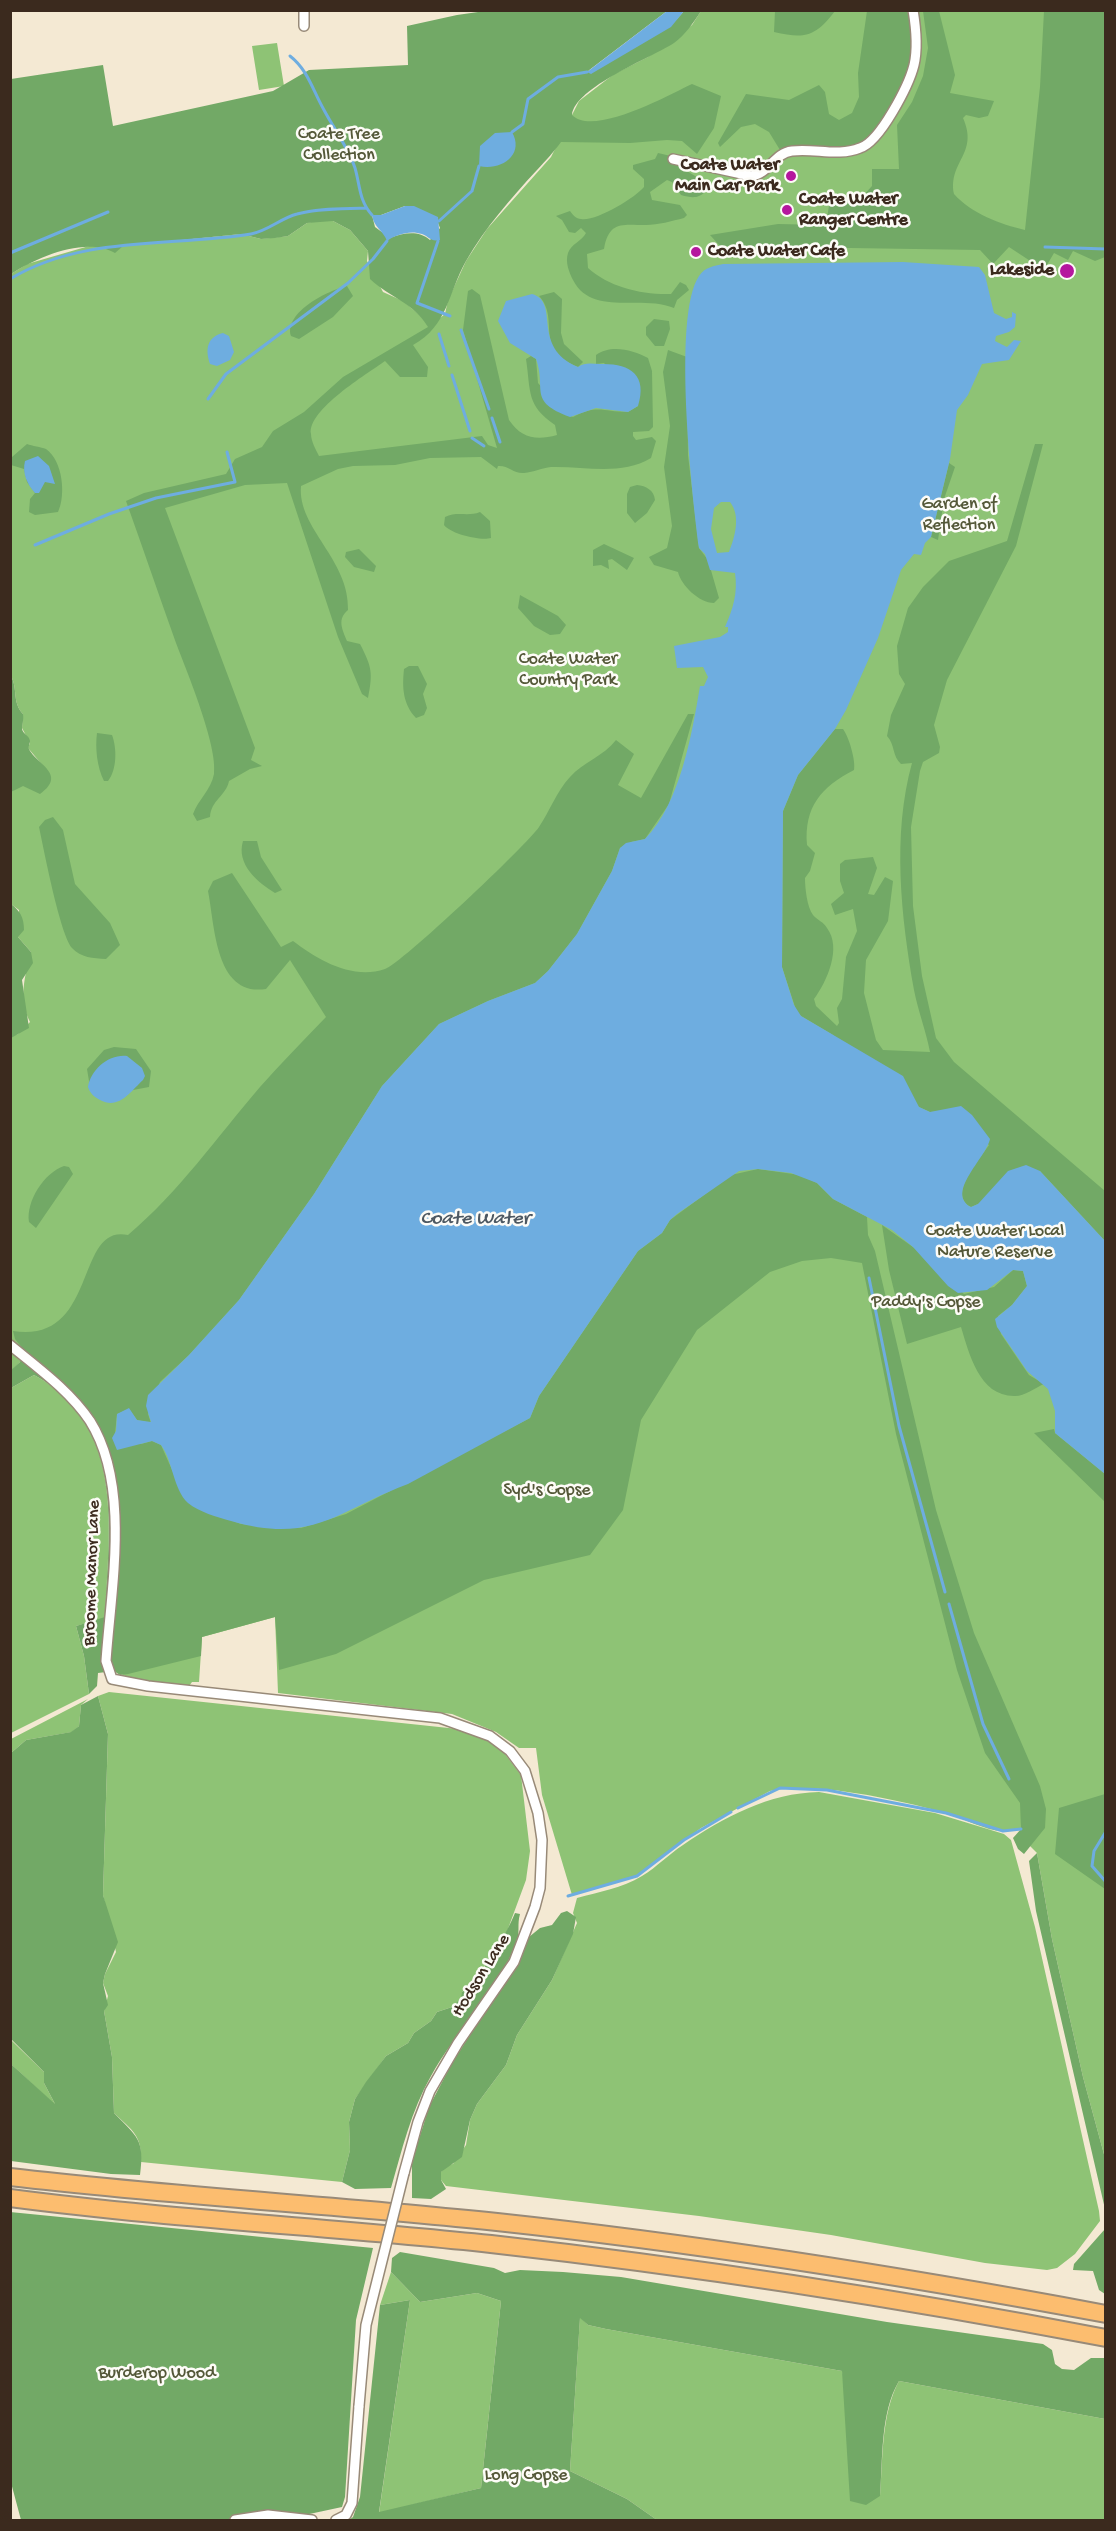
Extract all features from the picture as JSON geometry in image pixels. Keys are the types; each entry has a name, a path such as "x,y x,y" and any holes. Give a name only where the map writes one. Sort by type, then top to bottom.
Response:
{"highway":[{"path":"10,2177 496,2222 629,2237 881,2273 1106,2314"},
{"path":"10,2199 416,2236 618,2259 877,2297 1106,2338"}],"street":[{"path":"304,10 304,26"},
{"path":"673,159 751,176 759,175 783,153 793,151 847,152 868,144 896,103 913,68 916,41 913,10"},
{"name":"Broome Manor Lane","path":"10,1345 80,1407 97,1434 106,1459 112,1488 115,1523 106,1661"},
{"name":"Hodson Lane","path":"106,1661 112,1679 130,1683 409,1714 463,1724 500,1743 510,1751 525,1771 538,1813 542,1840 540,1888 533,1915 514,1962 458,2043 430,2091 418,2122 366,2325 352,2503 346,2515 336,2520"},
{"path":"235,2520 268,2515 312,2520"}],"green space":[{"name":"Coate Tree Collection","path":"492,10 667,11 588,71 600,67 661,31 684,11 701,11 678,40 600,84 576,104 572,115 582,120 596,121 613,118 692,84 721,96 714,128 697,154 682,141 561,142 490,225 466,261 440,319 425,337 413,345 428,367 427,377 400,377 385,361 340,393 318,414 312,425 311,434 314,445 319,456 482,436 488,445 497,448 463,330 468,291 472,289 480,295 509,420 519,431 536,438 557,435 555,425 534,404 526,359 531,356 536,359 538,383 565,414 573,417 595,410 628,412 638,406 604,363 596,364 596,355 602,352 615,349 629,351 648,358 652,371 653,427 649,431 633,432 636,440 652,437 656,441 651,458 628,467 602,469 551,467 524,473 502,466 498,466 497,469 481,457 430,458 395,465 353,466 338,469 301,486 302,501 307,516 341,575 348,610 342,617 342,628 347,641 360,644 367,659 371,676 368,698 362,694 338,637 287,483 245,485 165,508 255,748 251,760 262,766 250,769 229,781 225,791 213,806 210,817 197,821 193,814 214,774 211,746 201,709 126,501 144,493 226,474 235,459 262,447 273,431 304,412 343,377 428,327 409,306 370,279 368,251 350,230 333,221 307,223 288,236 275,238 261,239 241,234 123,246 115,253 103,248 76,248 48,255 11,274 11,79 103,65 113,126 273,91 309,70 408,65 407,26","holes":["405,206 438,223 440,228 430,240 411,233 390,238 375,227 372,215 381,215"]},
{"path":"775,10 835,11 815,31 809,34 794,35 774,32"},
{"name":"Coate Water Country Park","path":"701,11 1105,11 1105,2158 1083,2077 1052,1939 1037,1853 1029,1845 1021,1829 1003,1831 989,1829 946,1813 858,1793 788,1788 770,1791 701,1828 637,1876 572,1895 542,1795 536,1748 519,1748 496,1732 452,1714 278,1693 275,1617 202,1637 199,1682 192,1682 189,1686 131,1679 114,1670 115,1511 103,1440 23,1350 20,1362 11,1371 10,1037 18,1034 30,1022 23,996 31,952 18,937 19,910 11,904 11,792 45,768 28,748 30,743 22,728 23,714 17,705 11,676 11,274 27,264 89,246 123,246 241,234 261,239 288,236 307,223 333,221 350,230 368,251 367,261 383,292 403,301 423,318 429,327 445,314 448,300 466,261 487,229 551,157 579,101 614,74 648,57 692,25"},
{"path":"867,11 911,11 913,37 910,63 905,77 891,107 873,133 853,147 780,150 769,132 755,124 741,127 720,147 718,143 746,94 789,100 819,85 825,92 829,114 839,120 852,113 859,97 858,73"},
{"path":"923,11 939,11 955,75 950,93 994,101 988,116 979,118 966,115 963,118 968,140 955,173 954,194 969,207 987,217 1025,230 1040,87 1044,11 1105,11 1105,257 1095,261 1073,251 1068,260 1054,253 1044,270 1009,247 993,264 980,250 720,246 710,235 778,224 824,225 833,198 860,199 872,186 872,169 899,169 897,125 912,102 923,76 928,48"},
{"path":"277,43 284,86 259,90 252,46"},
{"path":"658,153 675,157 681,166 700,180 706,191 695,197 688,197 681,195 672,182 667,180 650,192 652,200 680,205 687,215 684,218 660,224 618,226 609,233 604,249 587,254 588,268 596,275 616,285 638,291 671,294 680,282 689,290 677,300 674,308 661,304 618,303 592,298 581,291 573,280 567,263 569,250 586,233 581,228 575,233 569,232 562,220 556,216 570,211 578,218 587,219 624,203 644,187 644,179 633,169 633,165 655,159"},
{"path":"347,286 353,296 333,317 299,339 291,336 294,319 301,311 320,297"},
{"path":"554,292 562,299 561,333 564,344 583,362 578,367 564,359 551,343 548,315 539,296"},
{"path":"654,319 669,321 670,329 664,346 655,346 646,335 646,327"},
{"path":"668,350 687,357 688,455 699,548 708,560 719,598 714,603 697,597 683,582 678,572 654,565 649,557 667,548 672,526 664,467 670,426 663,372"},
{"path":"27,444 46,449 56,462 62,488 58,512 35,515 29,512 30,499 35,493 27,482 24,469 11,465 12,457"},
{"path":"1035,444 1043,444 1016,546 947,680 934,725 940,747 939,753 923,762 920,771 911,827 913,906 922,976 936,1038 954,1062 1105,1191 1105,1241 1040,1171 971,1207 964,1202 962,1194 967,1177 989,1145 945,1111 930,1112 919,1107 833,1035 801,1016 796,1010 782,967 783,811 798,775 835,729 843,729 852,749 854,770 824,791 812,809 808,820 807,845 815,853 810,871 805,878 808,902 813,915 827,928 833,945 828,974 814,999 816,1006 837,1026 839,1023 837,1008 842,999 846,957 857,931 853,909 835,915 831,904 844,893 840,881 840,864 845,860 873,857 877,868 868,894 874,895 885,877 893,881 888,921 866,960 864,993 876,1040 883,1050 930,1052 914,990 902,905 900,847 906,790 912,763 901,764 887,736 891,715 905,684 899,674 897,646 908,608 923,587 949,561 1007,541"},
{"path":"949,463 955,467 944,499 938,540 931,537"},
{"path":"637,485 649,489 655,500 647,513 635,523 627,513 627,494 630,487"},
{"path":"480,512 490,521 491,538 466,536 444,525 445,517 449,515"},
{"path":"604,544 634,558 627,570 612,559 608,560 609,569 601,565 593,566 593,550"},
{"path":"359,549 376,566 374,572 354,567 345,557 346,552"},
{"path":"520,595 558,616 566,625 560,634 550,635 534,626 518,608"},
{"path":"409,666 418,666 427,684 423,694 427,708 424,715 416,718 408,707 403,689 404,669"},
{"path":"11,676 17,705 23,714 22,729 30,741 29,748 51,775 48,787 40,794 23,786 11,792"},
{"name":"Syd's Copse","path":"688,714 694,714 669,804 645,839 631,842 620,848 612,871 577,934 548,971 535,983 488,1001 439,1024 382,1086 314,1194 239,1300 189,1355 160,1382 148,1414 151,1423 137,1420 129,1409 117,1414 115,1434 141,1444 152,1441 161,1445 184,1497 199,1508 241,1524 301,1528 346,1514 530,1418 539,1396 638,1251 662,1233 670,1220 731,1175 758,1169 800,1175 817,1183 833,1199 867,1217 868,1235 875,1251 936,1510 974,1633 1040,1786 1046,1809 1045,1828 1024,1854 1018,1849 1013,1838 1021,1829 1020,1803 985,1753 957,1670 896,1434 862,1263 831,1258 802,1261 770,1272 697,1330 641,1420 623,1510 590,1555 484,1580 336,1654 279,1670 275,1617 202,1637 201,1656 128,1674 120,1675 114,1671 98,1673 97,1686 89,1694 84,1656 76,1626 105,1617 109,1549 106,1482 98,1450 84,1422 64,1396 34,1375 11,1388 10,1371 20,1362 23,1349 15,1339 13,1331 40,1330 60,1320 73,1303 99,1247 111,1236 128,1235 164,1201 260,1087 326,1017 290,960 266,989 249,989 236,982 227,971 216,939 208,891 213,881 232,873 281,947 293,941 324,961 348,970 373,972 385,969 414,948 512,856 539,827 570,777 616,740 634,754 618,785 641,798"},
{"path":"97,733 112,735 114,740 115,765 108,781 104,781 98,764"},
{"path":"53,817 63,830 75,884 110,923 120,945 106,959 79,954 67,940 53,891 39,827 45,820"},
{"path":"243,841 257,841 261,857 282,890 275,893 250,872 243,857"},
{"path":"11,904 22,918 24,930 18,937 31,952 33,963 22,980 29,1028 11,1038"},
{"path":"114,1047 136,1049 151,1071 149,1087 133,1090 111,1100 90,1087 87,1069 104,1050"},
{"path":"64,1166 69,1167 73,1174 36,1228 29,1222 33,1197 43,1181"},
{"name":"Paddy's Copse","path":"882,1225 920,1252 964,1294 994,1287 1013,1270 1023,1271 1027,1286 1012,1305 998,1316 1001,1334 1029,1375 1044,1384 1018,1396 1002,1394 992,1389 977,1371 961,1327 907,1344 889,1270"},
{"path":"34,1375 64,1396 84,1422 98,1450 106,1482 109,1515 105,1618 76,1626 84,1656 89,1694 11,1733 11,1388"},
{"path":"1054,1429 1055,1433 1105,1474 1105,1502 1034,1433"},
{"path":"109,1692 458,1729 481,1736 499,1746 521,1775 530,1851 526,1880 506,1934 475,1980 462,1992 462,1998 452,2007 437,2012 431,2021 414,2033 408,2043 386,2056 355,2099 349,2122 350,2150 342,2182 141,2162 138,2139 114,2113 112,2057 104,2011 108,1996 103,1983 116,1952 103,1895 108,1734 98,1696"},
{"path":"98,1696 108,1734 103,1895 118,1942 103,1983 108,2005 104,2011 112,2057 114,2113 138,2140 141,2154 140,2175 111,2174 11,2161 11,2064 55,2104 44,2083 44,2072 11,2039 11,1753 26,1740 71,1732 79,1726 81,1705"},
{"path":"88,1699 81,1705 79,1726 72,1732 26,1740 11,1753 11,1739"},
{"path":"819,1792 935,1813 1004,1834 1011,1840 1035,1927 1099,2211 1100,2221 1075,2254 1057,2268 1047,2270 985,2263 831,2235 699,2216 446,2186 441,2180 441,2172 447,2165 453,2164 466,2145 470,2120 477,2104 506,2065 517,2035 552,1980 577,1923 573,1913 577,1898 634,1880 699,1835 748,1808 782,1797"},
{"path":"1105,1794 1105,1889 1055,1854 1059,1808"},
{"path":"1037,1853 1052,1939 1083,2077 1105,2158 1105,2209 1036,1911 1029,1861"},
{"path":"567,1911 576,1917 573,1934 552,1980 517,2035 506,2065 477,2104 470,2120 462,2157 441,2172 441,2180 446,2189 431,2199 412,2198 412,2161 429,2107 452,2063 518,1960 529,1937 540,1928 552,1925 561,1913"},
{"path":"515,1913 520,1914 518,1934 509,1959 488,1993 452,2042 424,2089 408,2131 391,2188 355,2189 342,2182 350,2150 349,2122 355,2099 386,2056 408,2043 414,2033 431,2021 437,2012 452,2007 461,1998 462,1992 492,1956"},
{"path":"10,2039 44,2072 44,2083 56,2106 11,2064"},
{"name":"Burderop Wood","path":"10,2212 373,2248 356,2320 345,2497 342,2507 286,2519 291,2520 21,2520 10,2479"},
{"path":"1105,2229 1105,2294 1099,2290 1093,2271 1073,2270 1074,2264"},
{"name":"Long Copse","path":"400,2252 494,2268 505,2273 520,2270 621,2277 887,2322 1043,2344 1052,2350 1055,2364 1062,2369 1074,2370 1091,2358 1105,2358 1105,2419 899,2381 888,2407 885,2422 880,2496 866,2505 850,2501 842,2371 606,2329 588,2325 580,2318 570,2471 627,2499 657,2520 349,2520 353,2517 360,2497 380,2305 410,2300 379,2512 481,2488 501,2301 477,2293 420,2302 391,2272 392,2258"},
{"path":"391,2272 420,2302 477,2293 501,2301 481,2488 379,2513 410,2300 380,2305"},
{"path":"580,2317 588,2325 606,2329 842,2371 880,2496 886,2422 899,2381 1105,2419 1105,2520 657,2520 627,2499 570,2471"}],"water":[{"path":"667,11 684,11 671,27 591,74 587,72"},
{"path":"512,132 515,148 509,160 495,166 479,166 480,146 495,133"},
{"path":"405,206 414,206 438,217 440,240 432,240 413,232 387,241 372,215 381,215"},
{"name":"Coate Water","path":"903,262 979,267 985,275 994,313 1006,319 1012,317 1012,312 1016,314 1015,327 1009,332 996,336 995,341 1007,347 1014,340 1021,341 1009,360 982,364 968,395 957,410 950,459 931,537 925,543 921,555 914,554 901,570 878,638 846,710 835,729 798,775 783,811 782,967 794,1005 801,1016 903,1076 919,1107 930,1112 961,1106 972,1115 990,1139 969,1175 962,1193 964,1201 971,1207 978,1204 1008,1171 1026,1165 1040,1171 1105,1241 1105,1474 1055,1433 1055,1411 1048,1389 1027,1371 997,1327 995,1319 1012,1305 1027,1286 1023,1271 1013,1270 987,1290 958,1293 948,1286 913,1247 892,1230 833,1199 817,1183 791,1173 758,1169 739,1171 677,1214 662,1233 638,1251 539,1396 530,1418 408,1484 305,1527 284,1529 260,1527 203,1512 183,1497 161,1445 152,1441 117,1450 112,1438 116,1431 117,1414 129,1408 137,1420 151,1422 146,1406 148,1395 189,1355 239,1300 314,1194 382,1086 439,1024 488,1001 535,983 548,971 577,934 612,871 620,848 626,843 645,839 657,824 676,788 693,725 700,686 704,686 708,677 703,667 677,668 674,646 720,637 728,632 728,627 725,627 735,594 735,573 710,570 705,554 699,548 686,407 685,366 691,297 701,273 710,267 723,264","holes":["721,502 730,502 736,520 733,540 729,552 717,553 711,529 714,508"]},
{"path":"532,294 545,306 550,337 563,358 578,367 583,364 610,364 627,368 638,378 640,395 638,406 628,412 596,408 570,417 548,406 541,394 536,359 510,343 498,321 506,301"},
{"path":"223,333 229,336 234,352 230,360 217,366 210,364 209,344 214,337"},
{"path":"38,456 49,466 55,484 45,482 39,493 35,493 26,478 24,465 25,461"},
{"path":"127,1056 142,1068 145,1076 143,1080 119,1101 107,1103 96,1098 88,1087 93,1074 108,1060"}],"waterway":[{"path":"290,56 306,74 349,153 362,198 372,215"},
{"path":"512,132 523,124 528,99 558,77 587,72"},
{"path":"439,221 472,191 479,166"},
{"path":"10,279 38,265 67,255 97,249 251,234 305,212 366,208"},
{"path":"10,253 108,212"},
{"path":"208,399 226,374 348,283 373,259 387,241"},
{"path":"438,241 417,303 450,316"},
{"path":"1045,247 1106,249"},
{"path":"461,330 489,409"},
{"path":"439,334 449,366"},
{"path":"452,375 470,431"},
{"path":"492,418 500,442"},
{"path":"472,438 484,446"},
{"path":"35,545 109,514 156,498 235,482 227,452"},
{"path":"869,1278 899,1426 945,1592"},
{"path":"949,1604 983,1724 1009,1779"},
{"path":"738,1808 780,1788 827,1790 946,1813 1003,1831 1021,1829"},
{"path":"568,1896 637,1876 684,1840 731,1812"},
{"path":"1105,1833 1094,1851 1092,1866 1106,1882"}],"place":[{"name":"Coate Water Main Car Park","path":"791,176"},
{"name":"Coate Water Ranger Centre","path":"787,210"},
{"name":"Coate Water Cafe","path":"696,252"},
{"name":"Lakeside","path":"1067,271"}],"park label":[{"name":"Garden of Reflection","path":"959,515"},
{"name":"Coate Water Local Nature Reserve","path":"995,1242"}]}
